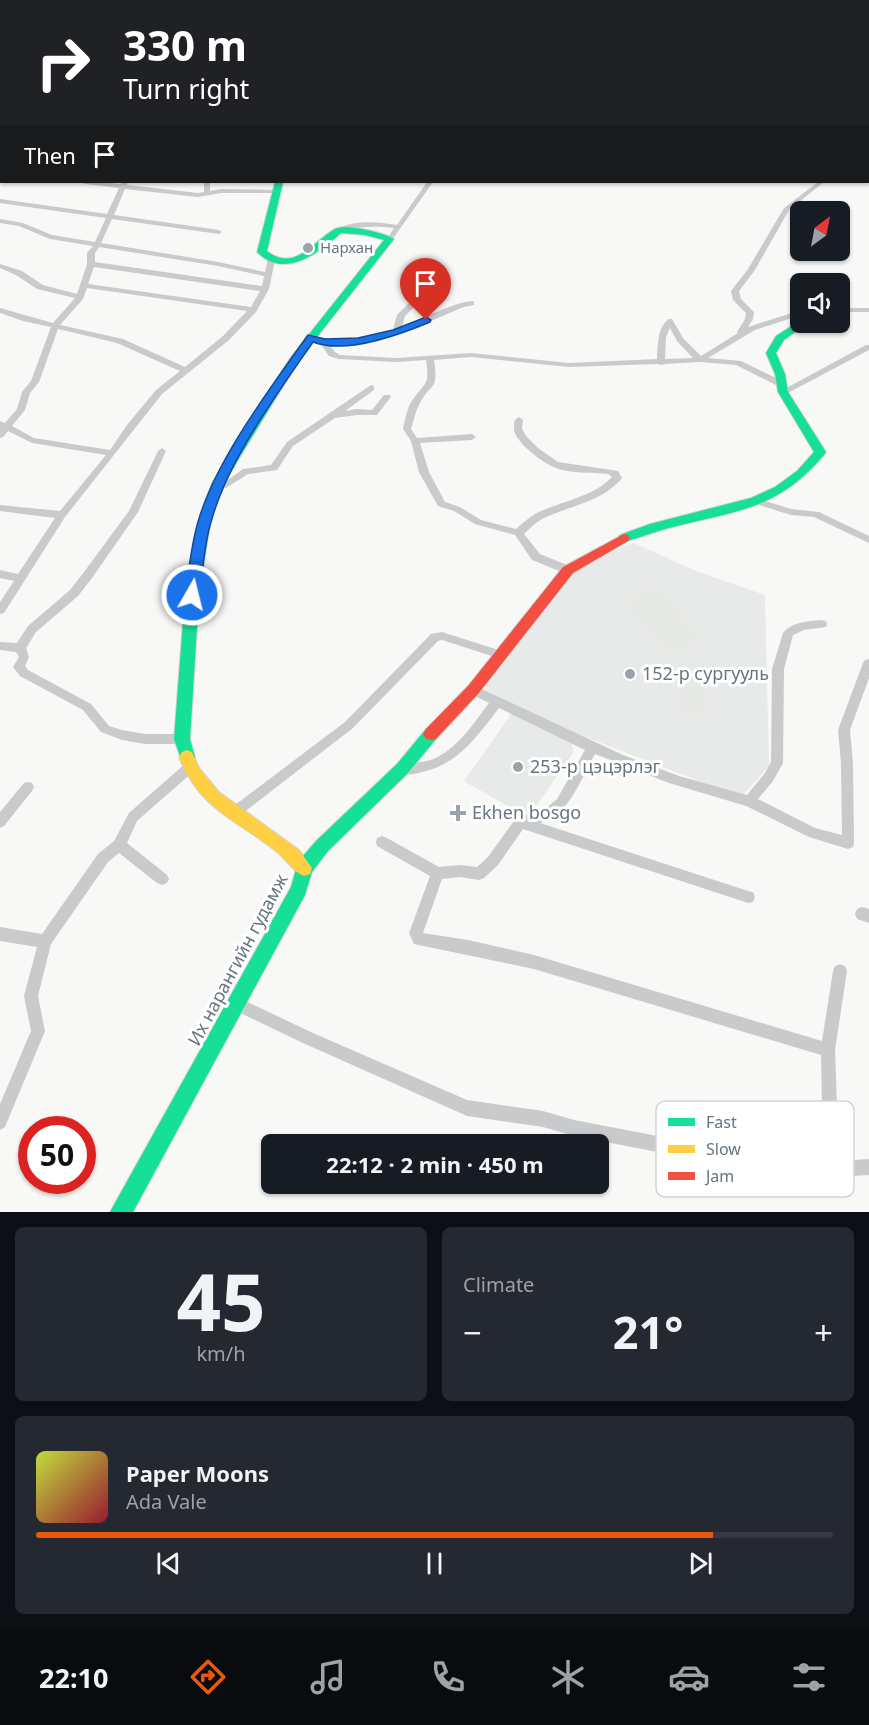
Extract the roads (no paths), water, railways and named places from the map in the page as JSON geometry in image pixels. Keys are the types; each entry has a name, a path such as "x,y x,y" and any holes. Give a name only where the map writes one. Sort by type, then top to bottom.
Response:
{"main road":[{"path":"277,186 262,252 271,260 294,260 309,256 339,230 365,232 390,239"},
{"name":"Их нарангийн гудамж","path":"121,1212 299,889 304,868 284,846 205,791 190,767 182,739 184,685 194,584 206,514 218,483 271,395 318,340 390,239"},
{"path":"304,868 322,846 402,769 430,735 473,690 568,570 580,561 643,531 759,502 798,479 815,463 820,452 782,388 780,374 771,353 780,336 790,329"}],"street":[{"path":"0,435 3,425 21,410 26,392 35,382 56,326 80,297 91,264 91,253 98,245 125,183 198,195 221,191 261,190 277,186"},
{"path":"207,183 207,194"},
{"path":"261,183 261,190"},
{"path":"390,239 429,183"},
{"path":"740,335 749,319 750,312 738,300 735,291 751,270 786,209 820,183"},
{"path":"0,201 219,232"},
{"path":"0,221 21,224 50,237 218,264 268,275"},
{"path":"339,230 348,226 372,223 399,227"},
{"path":"0,610 62,515 112,453 130,426 159,392 226,338 253,310 266,289 271,260"},
{"path":"91,264 266,289"},
{"path":"0,266 19,273 40,287 80,297"},
{"path":"397,332 400,315 423,293 422,286 438,271"},
{"path":"83,285 253,310"},
{"path":"318,340 358,341 397,332 462,304 471,303"},
{"path":"0,310 26,319 120,341 185,370"},
{"path":"850,310 869,310"},
{"path":"700,360 764,322 790,315"},
{"path":"661,363 662,337 669,321 680,339 700,360"},
{"path":"318,340 332,354 339,357 396,360 471,355 569,365 700,360 738,363 782,388 869,347"},
{"path":"429,357 432,375 430,385 415,403 407,429 415,441 424,472 441,504 458,509 478,522 518,533 536,557 568,570"},
{"path":"218,483 226,485 253,469 274,468 291,444 371,388"},
{"path":"333,416 357,412 374,413 387,397"},
{"path":"518,533 536,518 602,489 614,483 617,478 615,473 600,468 559,466 546,459 524,440 518,431 519,420"},
{"path":"3,425 32,440 112,453"},
{"path":"415,441 472,437"},
{"path":"20,648 32,629 74,593 88,575 133,512 162,451"},
{"path":"759,502 791,512 816,514 869,540"},
{"path":"0,508 62,515"},
{"path":"0,574 19,578"},
{"path":"749,801 769,777 777,763 778,669 788,633 802,626 822,624"},
{"path":"235,812 349,724 435,637 442,636 501,655"},
{"path":"0,646 20,648"},
{"path":"20,648 24,657 19,667 24,673 87,707 105,729 145,739 182,739"},
{"path":"473,690 592,748 670,778 749,801 813,833 848,843 848,763 844,730 869,663"},
{"path":"402,769 423,769 463,746 497,702"},
{"path":"382,842 438,873 460,871 479,874 493,861 520,822 546,816 561,803 592,748"},
{"path":"0,1122 38,1031 31,996 45,941 103,858 119,845 133,817 190,767"},
{"path":"0,822 28,787"},
{"path":"520,822 748,897"},
{"path":"119,845 162,879"},
{"path":"438,873 416,933 419,939 534,962 828,1050"},
{"path":"0,934 45,941"},
{"path":"829,1101 828,1050 840,971"},
{"path":"237,1004 467,1108 543,1119 574,1128 656,1144"},
{"path":"854,1168 869,1167"}],"place":[{"name":"Нархан","path":"308,248"},
{"name":"152-р сургууль","path":"630,674"},
{"name":"253-р цэцэрлэг","path":"518,767"},
{"name":"Ekhen bosgo","path":"458,813"}]}
